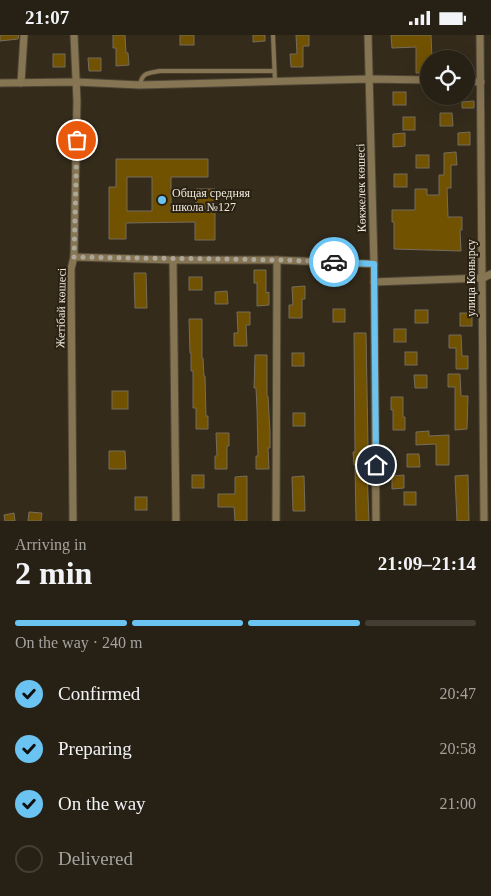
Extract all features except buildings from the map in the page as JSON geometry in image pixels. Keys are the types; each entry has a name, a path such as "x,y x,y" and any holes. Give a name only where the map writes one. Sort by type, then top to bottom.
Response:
{"street":[{"path":"21,83 24,35"},
{"name":"Жетібай көшесі","path":"73,521 71,269 74,257 77,101 74,35"},
{"name":"Көкжелек көшесі","path":"368,35 374,264 376,521"},
{"name":"улица Конырсу","path":"480,35 484,521"},
{"path":"0,83 140,85 369,79 420,80"},
{"path":"475,82 481,82"},
{"path":"74,257 277,260 374,264"},
{"path":"173,259 176,521"},
{"path":"276,521 277,260"},
{"path":"374,282 482,278 491,274"}],"lane":[{"path":"273,35 275,81"},
{"path":"140,85 141,78 145,74 160,71 274,71"}],"way so far":[{"path":"77,140 74,257 334,262"}],"place":[{"name":"Общая средняя школа №127","path":"162,200"}],"route":[{"path":"334,262 374,264 376,465"}]}
